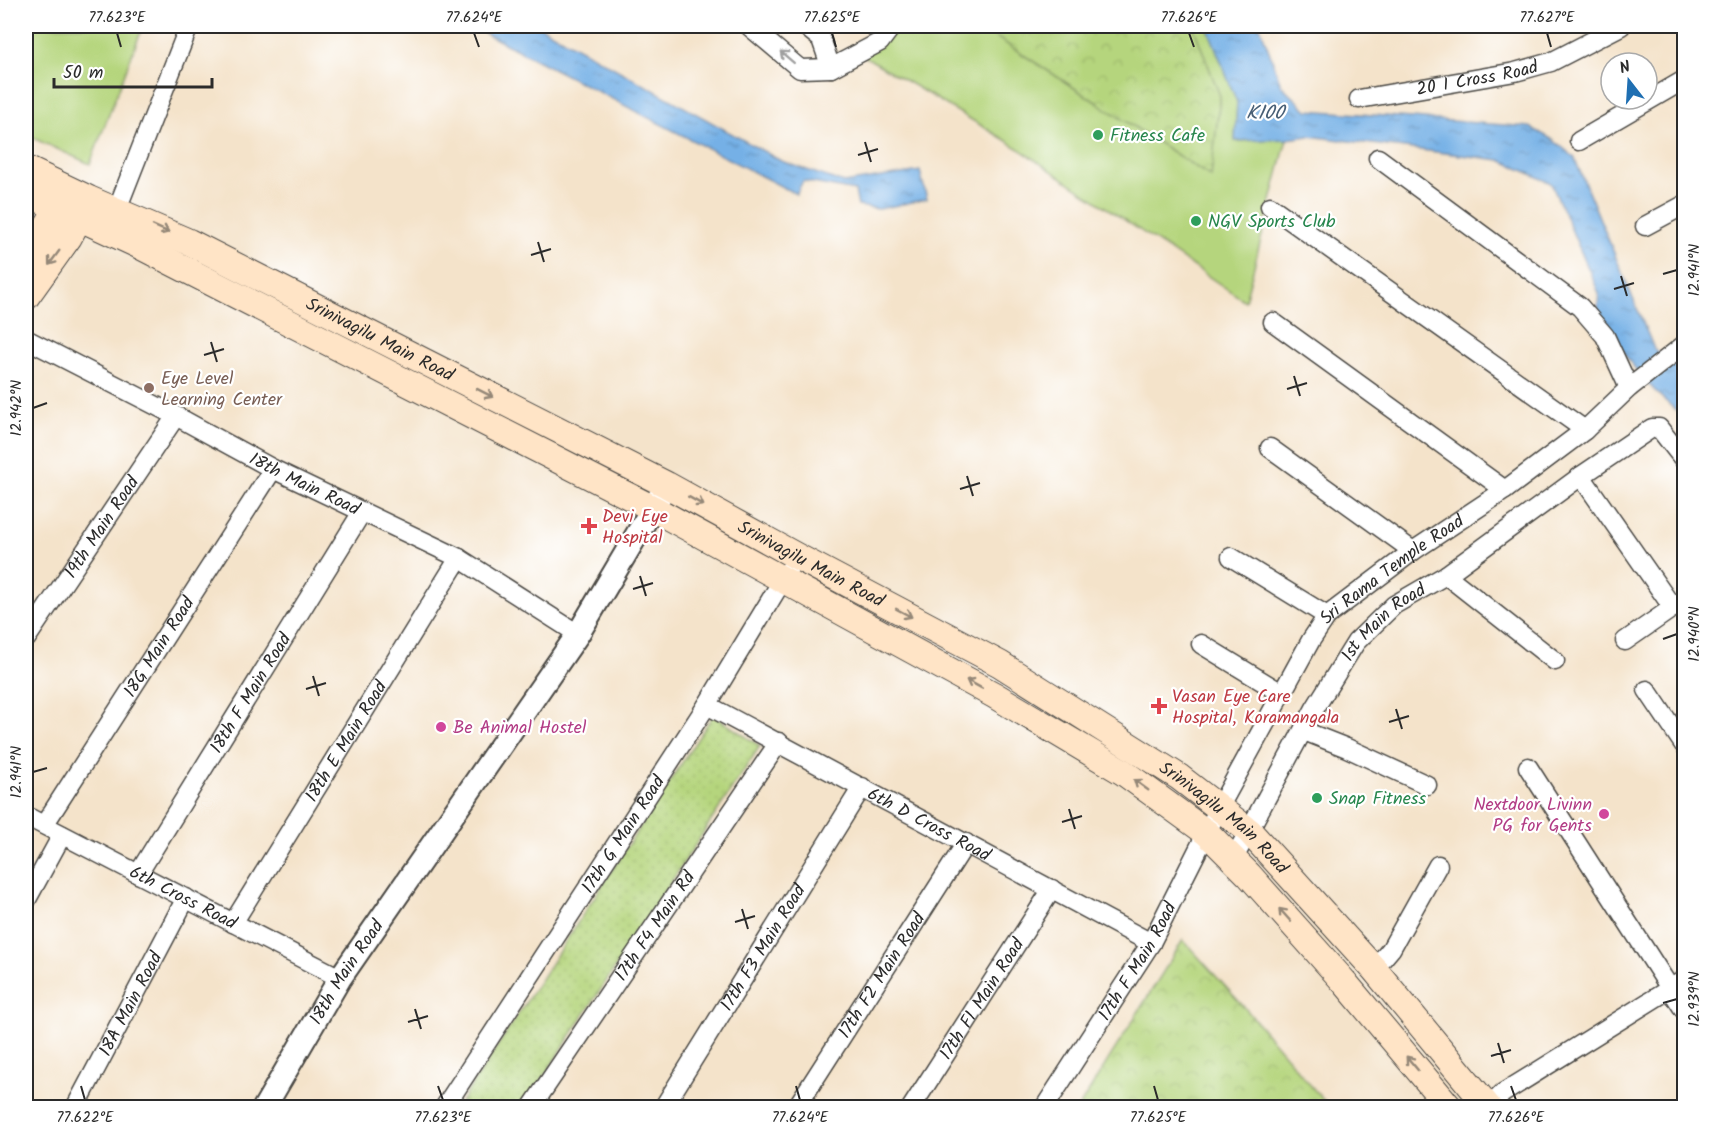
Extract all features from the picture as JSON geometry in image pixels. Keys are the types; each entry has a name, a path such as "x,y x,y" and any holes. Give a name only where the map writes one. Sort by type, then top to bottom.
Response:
{"main road":[{"name":"Srinivagilu Main Road","path":"26,169 74,204"},
{"name":"Srinivagilu Main Road","path":"26,193 74,204 112,220 784,579 994,695 1123,772 1207,833 1233,860 1346,984 1438,1102"},
{"path":"26,257 74,204"},
{"path":"26,297 69,237 74,204"},
{"name":"Srinivagilu Main Road","path":"112,220 189,242 667,485 1000,664 1179,777 1249,831 1374,969 1489,1107"}],"street":[{"path":"112,220 189,26"},
{"path":"749,26 800,69 831,68 880,42 892,26"},
{"path":"805,26 821,39 831,68"},
{"name":"20 I Cross Road","path":"1359,99 1515,72 1542,65 1621,26"},
{"path":"1579,141 1684,80"},
{"path":"1378,159 1580,307 1605,336 1636,383"},
{"path":"1645,226 1684,205"},
{"path":"1270,206 1585,430"},
{"path":"1273,322 1505,490"},
{"name":"18th Main Road","path":"26,339 273,469 459,558 578,634"},
{"name":"Sri Rama Temple Road","path":"1219,808 1311,640 1328,616 1413,551 1505,490 1585,430 1636,383 1681,348"},
{"name":"19th Main Road","path":"26,639 176,416"},
{"name":"1st Main Road","path":"1233,860 1315,708 1356,642 1394,605 1446,575 1581,476 1655,427 1668,437 1684,460"},
{"path":"1270,447 1413,551"},
{"name":"18G Main Road","path":"44,825 273,469"},
{"path":"1581,476 1679,604 1625,641"},
{"name":"18th Main Road","path":"264,1107 340,978 578,634 667,485"},
{"name":"18th F Main Road","path":"138,874 362,512"},
{"name":"17th G Main Road","path":"444,1107 707,705 796,556"},
{"path":"1231,557 1328,616"},
{"name":"18th E Main Road","path":"233,923 459,558"},
{"path":"1446,575 1555,661"},
{"path":"1201,644 1283,694"},
{"path":"1647,690 1684,745"},
{"name":"6th D Cross Road","path":"707,705 1151,943"},
{"path":"1304,731 1427,785"},
{"name":"17th F4 Main Rd","path":"531,1107 779,742"},
{"path":"1528,767 1678,984 1684,1010"},
{"name":"17th F3 Main Road","path":"663,1107 862,787"},
{"name":"17th F Main Road","path":"1044,1107 1151,943 1219,808"},
{"name":"6th Cross Road","path":"26,816 340,978"},
{"path":"26,901 63,835"},
{"name":"17th F2 Main Road","path":"796,1107 966,843"},
{"path":"1374,969 1391,949 1438,865"},
{"name":"17th F1 Main Road","path":"911,1107 1052,889"},
{"name":"18A Main Road","path":"75,1107 186,898"},
{"path":"1489,1107 1503,1093 1678,984"}],"green space":[{"path":"26,26 143,26 90,164 26,135"},
{"name":"NGV Sports Club","path":"880,26 1207,26 1237,102 1235,141 1287,139 1245,301 1007,141 859,53"},
{"path":"979,26 1193,26 1220,96 1211,177"},
{"path":"713,715 760,746 524,1107 457,1108"},
{"path":"1183,940 1245,1008 1329,1107 1079,1107"}],"water":[{"path":"471,26 539,26 781,161 844,183 920,171 927,199 879,209 858,206 855,191 803,181 796,194"},
{"name":"K100","path":"1207,26 1260,26 1281,85 1307,110 1530,127 1552,139 1574,157 1654,349 1684,373 1684,416 1647,382 1597,314 1599,293 1551,183 1500,160 1309,136 1235,141 1237,102"}],"place":[{"name":"Fitness Cafe","path":"1098,135"},
{"name":"NGV Sports Club","path":"1196,221"},
{"name":"Eye Level Learning Center","path":"149,388"},
{"name":"Devi Eye Hospital","path":"589,526"},
{"name":"Vasan Eye Care Hospital, Koramangala","path":"1159,706"},
{"name":"Be Animal Hostel","path":"441,727"},
{"name":"Snap Fitness","path":"1317,798"},
{"name":"Nextdoor Livinn PG for Gents","path":"1604,814"}]}
